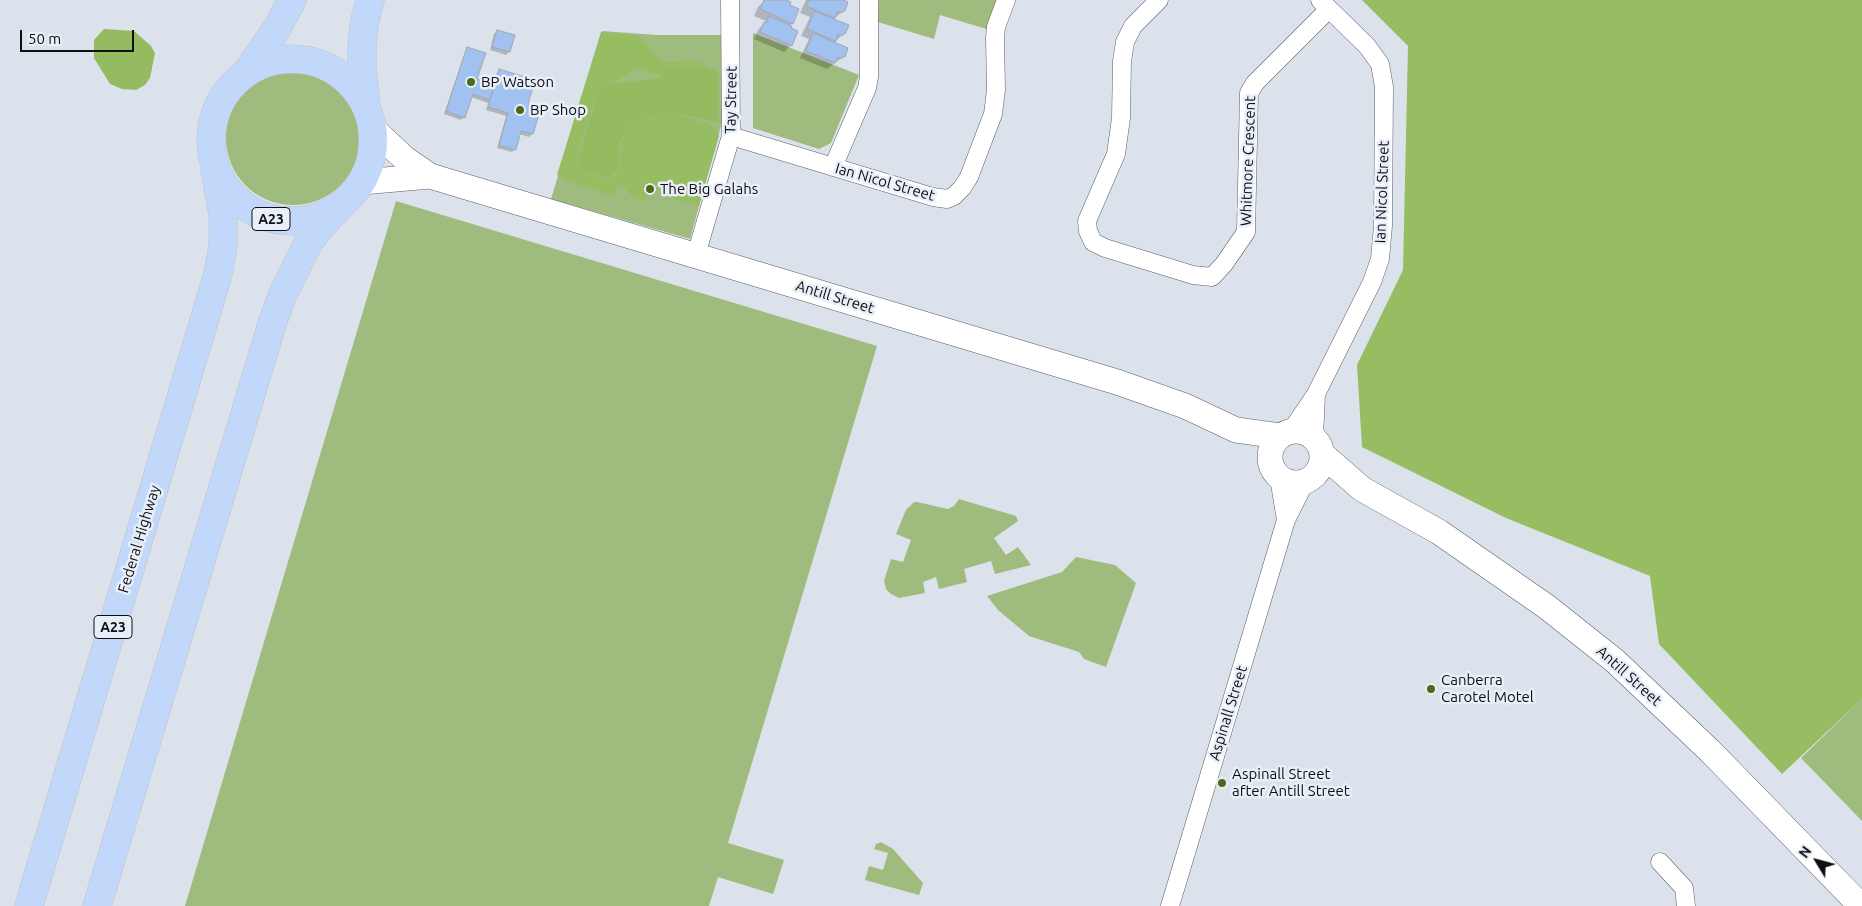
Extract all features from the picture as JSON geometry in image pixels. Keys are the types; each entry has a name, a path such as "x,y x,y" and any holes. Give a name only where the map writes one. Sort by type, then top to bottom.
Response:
{"highway":[{"name":"A23","path":"245,74 276,30 292,0"},
{"name":"A23","path":"97,906 282,296 307,245 323,224 353,192 372,157 370,118 362,70 364,25 370,0"},
{"name":"A23","path":"353,192 332,211 306,221 282,221 258,215 236,200 227,190 215,169 210,145 214,118 225,94 234,83 258,66 286,59 314,62 339,73 350,83 370,118"},
{"name":"Federal Highway","path":"29,906 218,274 223,246 223,215 215,169"}],"main road":[{"name":"Antill Street","path":"370,118 404,158 430,176 1117,382 1185,406 1236,430 1274,470"},
{"name":"Antill Street","path":"353,192 430,176"},
{"name":"Antill Street","path":"1236,430 1285,433"},
{"path":"1299,430 1318,446 1320,468 1308,480 1296,483 1287,482 1274,470 1271,447 1285,433 1299,430"},
{"name":"Antill Street","path":"1318,446 1362,489 1439,532 1547,607 1615,661 1710,751 1861,906"},
{"name":"Antill Street","path":"1308,480 1362,489"}],"street":[{"name":"Tay Street","path":"696,255 731,136 730,0"},
{"path":"833,167 867,88 870,0"},
{"name":"Ian Nicol Street","path":"731,136 933,197 947,199 958,192 968,177 993,114 996,90 996,27 1006,0"},
{"name":"Whitmore Crescent","path":"1159,0 1134,26 1124,42 1121,118 1116,154 1087,221 1088,231 1093,242 1105,248 1193,275 1212,277 1224,264 1246,232 1249,93 1255,83 1324,5"},
{"name":"Ian Nicol Street","path":"1285,433 1316,394 1372,282 1380,259 1383,226 1384,88 1380,64 1367,46 1324,5"},
{"name":"Ian Nicol Street","path":"1316,394 1318,446"},
{"name":"Aspinall Street","path":"1274,470 1286,520"},
{"name":"Aspinall Street","path":"1170,906 1286,520 1308,480"},
{"path":"1660,862 1684,888 1686,906"}],"shaded area":[{"path":"879,0 1002,0 990,30 940,15 934,39 878,22"},
{"path":"1362,0 1862,0 1862,699 1782,774 1659,644 1650,576 1506,518 1362,447 1357,365 1403,270 1408,46"},
{"path":"104,29 134,31 151,46 155,53 150,78 145,85 136,90 122,89 110,84 94,58 94,40"},
{"path":"602,31 657,35 721,35 722,122 690,239 551,199"},
{"path":"601,32 638,36 663,63 692,60 707,66 704,71 684,69 659,75 637,68 614,82 593,104 577,155 579,165 586,173 606,180 619,173 621,145 629,123 661,112 675,113 713,126 719,136 699,206 672,198 674,190 669,181 658,183 644,201 634,198 622,185 618,187 613,196 568,181 557,175"},
{"path":"753,33 859,75 831,143 819,149 753,128"},
{"path":"664,68 718,69 719,123 673,112 661,112 629,123 619,144 618,170 606,178 583,170 578,159 599,89 605,85 660,78 664,74"},
{"path":"293,71 319,76 330,82 340,91 349,101 355,112 360,138 355,164 349,175 340,185 330,194 319,200 293,205 267,200 256,194 246,185 237,175 231,164 226,138 231,112 237,101 246,91 256,82 267,76"},
{"path":"396,201 877,346 728,843 784,860 773,894 718,877 709,906 185,906"},
{"path":"959,499 1016,516 1018,521 994,538 1006,555 1018,547 1031,565 995,574 991,561 964,569 967,582 939,589 936,577 923,582 925,593 899,598 891,594 886,589 884,581 891,559 903,562 911,540 896,534 906,510 914,502 948,509 954,506"},
{"path":"1076,557 1115,565 1136,583 1106,667 1084,659 1079,652 1029,636 998,610 987,596 1062,572"},
{"path":"1862,699 1862,821 1801,758"},
{"path":"881,842 893,849 923,883 919,895 865,880 869,866 883,870 888,853 874,849 876,844"}],"building":[{"path":"764,0 786,0 791,2 790,5 799,9 793,24 760,9"},
{"path":"809,0 843,0 848,2 845,11 842,13 838,11 835,18 806,6"},
{"path":"814,11 849,25 845,34 842,36 838,34 836,41 807,29"},
{"path":"769,16 792,26 791,28 798,31 792,46 760,32"},
{"path":"497,30 515,35 510,52 492,47"},
{"path":"813,33 848,48 845,57 843,56 842,59 838,57 835,63 806,51"},
{"name":"BP Watson","path":"467,47 486,53 477,79 494,85 490,100 473,94 465,118 446,111"},
{"name":"BP Shop","path":"499,69 535,80 528,104 541,108 533,134 521,131 516,150 499,145 508,113 488,107"}],"place":[{"name":"BP Watson","path":"471,82"},
{"name":"BP Shop","path":"520,110"},
{"name":"The Big Galahs","path":"650,189"},
{"name":"Canberra Carotel Motel","path":"1431,689"},
{"name":"Aspinall Street after Antill Street","path":"1222,783"}]}
